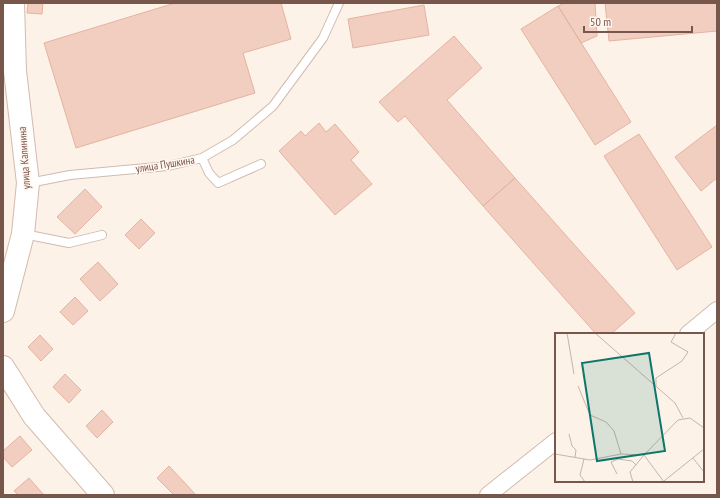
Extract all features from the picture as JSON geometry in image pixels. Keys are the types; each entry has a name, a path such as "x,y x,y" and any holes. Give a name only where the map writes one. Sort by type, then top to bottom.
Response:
{"main road":[{"name":"улица Калинина","path":"3,311 23,234 28,183 15,71 12,3"},
{"path":"3,367 34,416 103,495"}],"street":[{"path":"689,333 717,310"},
{"path":"488,495 555,442"}],"lane":[{"name":"улица Пушкина","path":"28,183 70,175 168,166 202,158 233,140 273,106 323,38 339,3"},
{"path":"202,158 209,173 218,184 261,164"},
{"path":"23,234 69,243 102,235"}],"building":[{"path":"28,3 43,3 42,14 27,13"},
{"path":"175,3 281,3 291,39 243,53 255,93 76,148 44,43"},
{"path":"565,3 595,3 597,36 581,43 558,6"},
{"path":"605,3 717,3 717,31 609,41"},
{"path":"424,5 429,35 353,48 348,19"},
{"path":"558,6 631,122 595,145 521,29"},
{"path":"454,36 482,68 447,100 515,178 483,206 405,116 398,122 379,102"},
{"path":"319,123 326,132 335,124 359,152 351,160 372,184 335,215 279,151 301,131 305,136"},
{"path":"717,125 717,178 701,191 675,157"},
{"path":"639,134 712,247 677,270 604,156"},
{"path":"515,178 635,313 612,333 595,333 483,206"},
{"path":"85,189 102,207 75,234 57,217"},
{"path":"141,219 155,233 139,249 125,235"},
{"path":"98,262 118,284 100,301 80,279"},
{"path":"75,297 88,311 73,325 60,312"},
{"path":"40,335 53,349 41,361 28,347"},
{"path":"65,374 81,390 69,403 53,387"},
{"path":"102,410 113,422 97,438 86,426"},
{"path":"20,436 32,450 12,467 3,457 3,451"},
{"path":"169,466 196,495 174,495 157,478"},
{"path":"29,478 44,495 18,495 14,491"}]}
